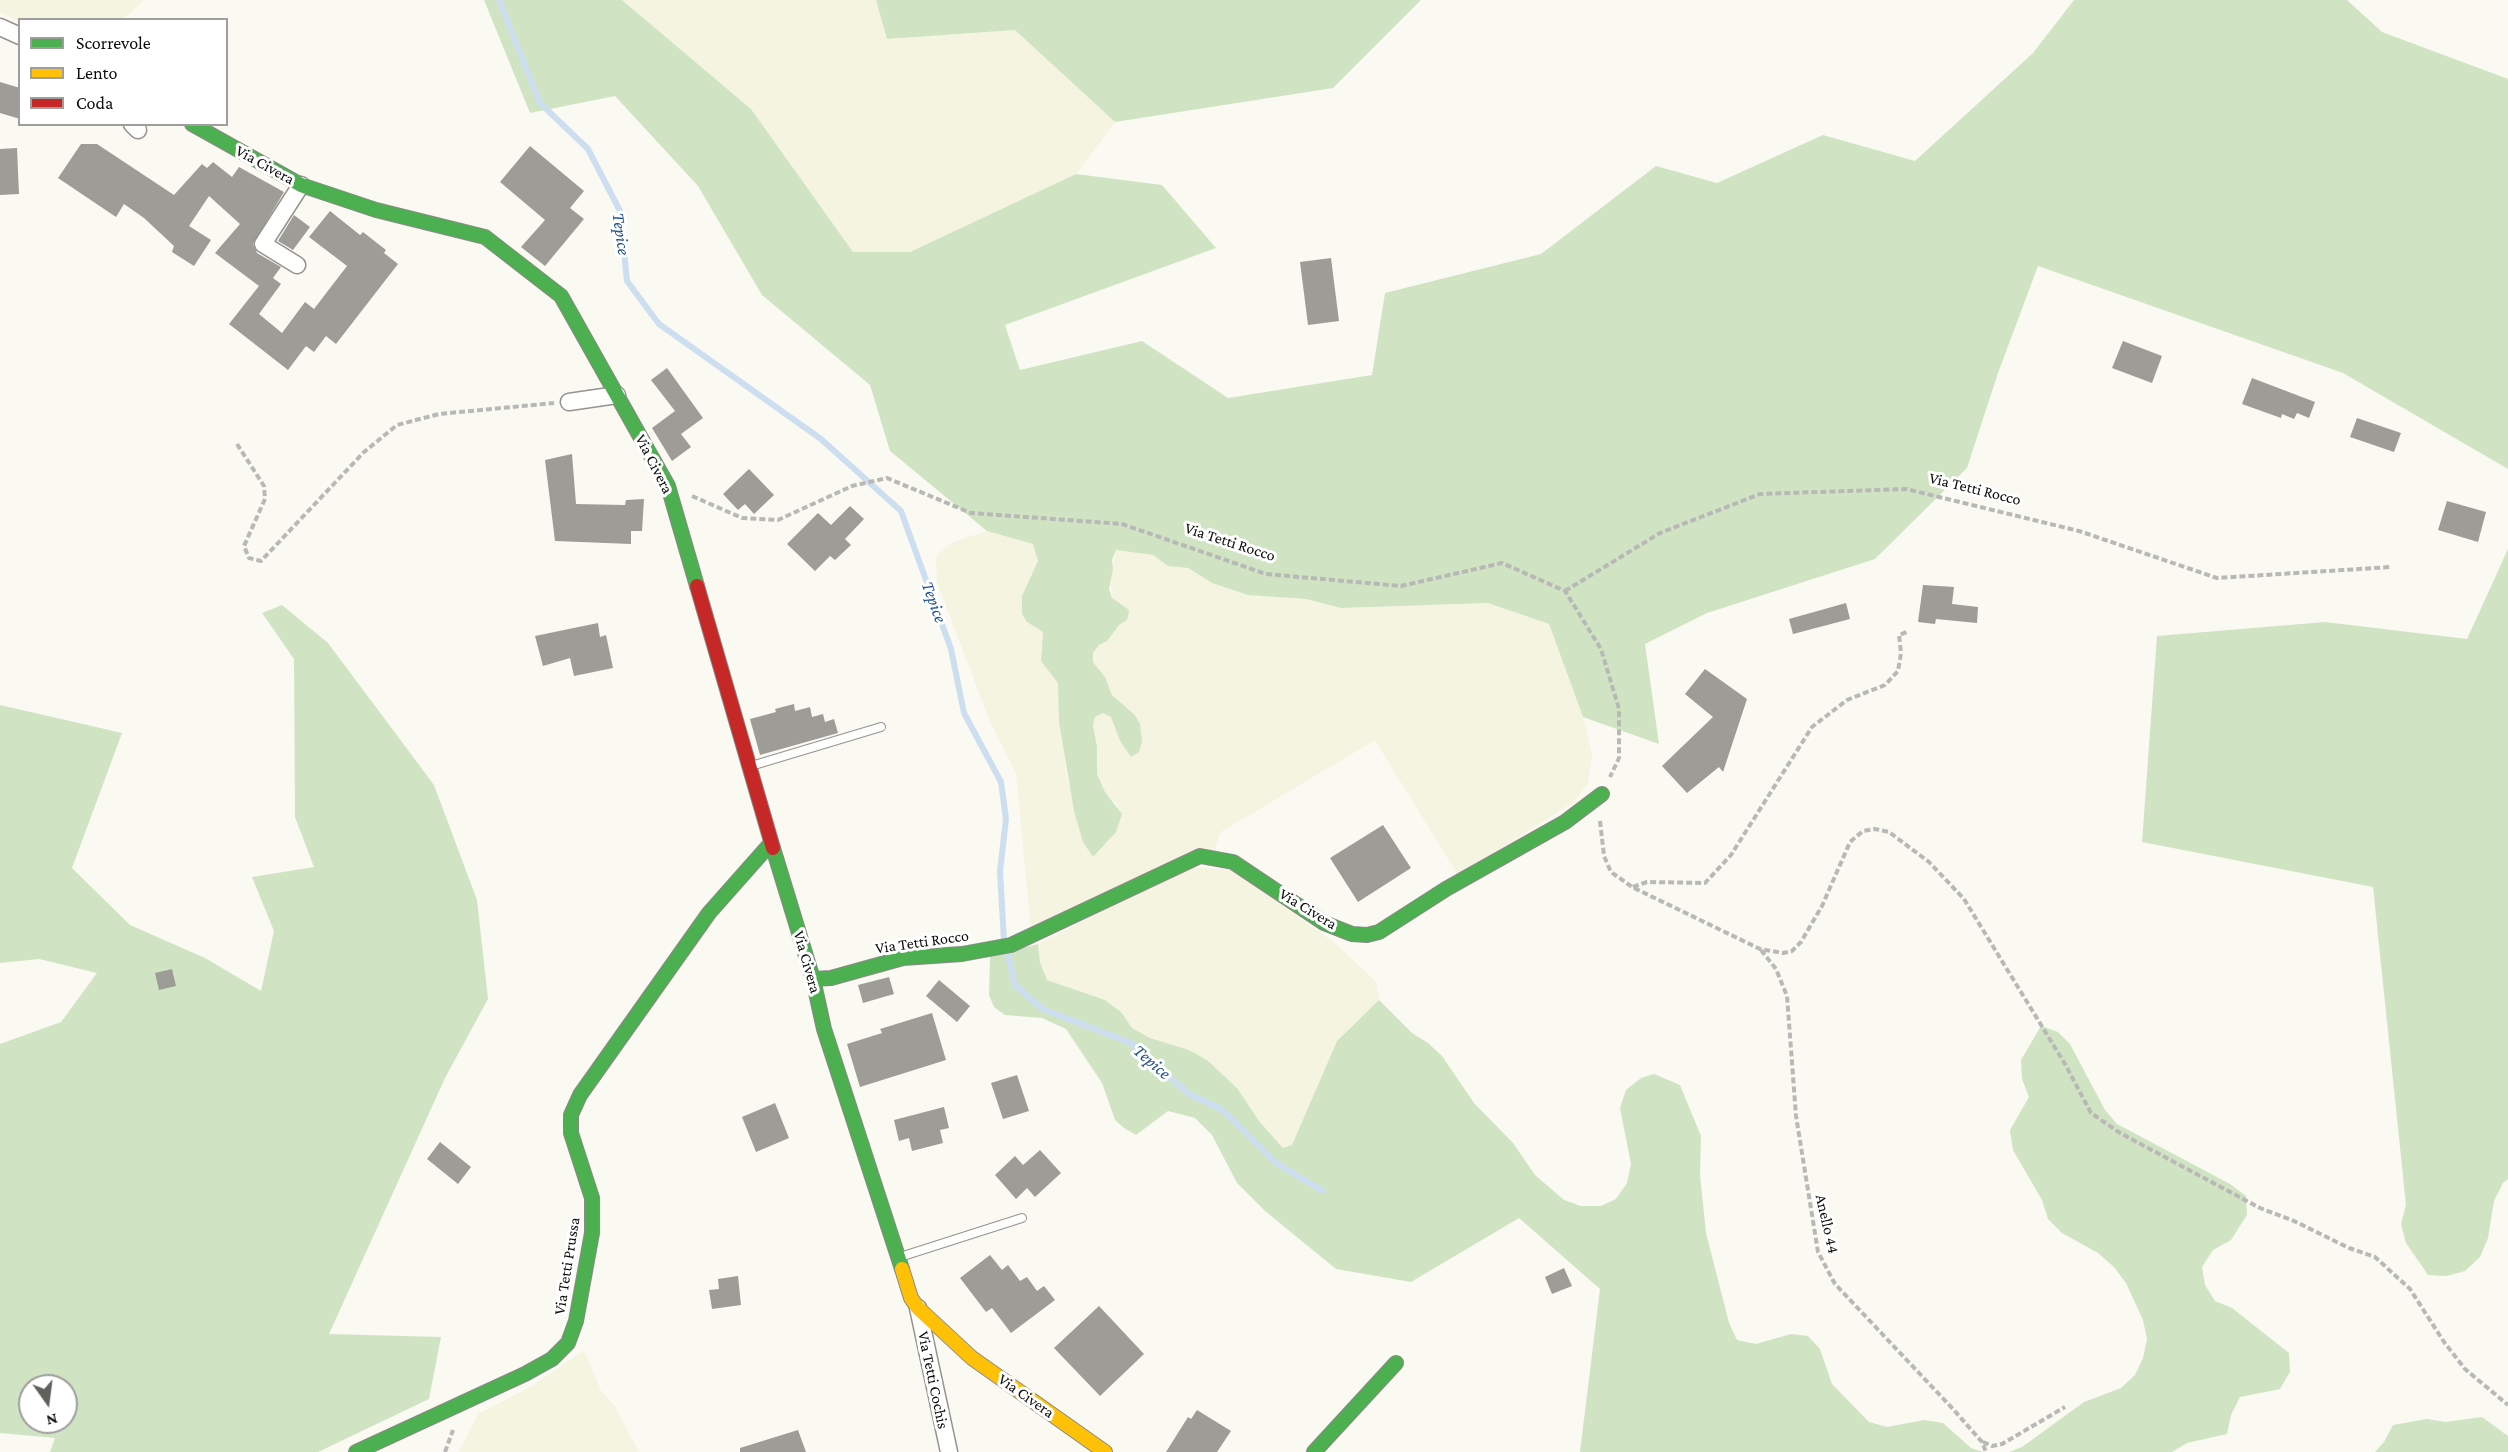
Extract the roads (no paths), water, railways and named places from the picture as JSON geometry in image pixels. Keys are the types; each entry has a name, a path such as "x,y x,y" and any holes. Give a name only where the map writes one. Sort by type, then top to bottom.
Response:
{"street":[{"path":"0,27 18,35"},
{"name":"Via Civera","path":"196,126 301,185 376,210 485,237 561,296 668,486 748,767 813,979 824,1029 910,1298 972,1358 1105,1452"},
{"path":"297,265 263,244 301,185"},
{"path":"570,402 617,395"},
{"name":"Via Civera","path":"1006,946 1200,856 1233,862 1324,923 1352,934 1367,935 1379,932 1446,889 1565,822 1602,794"},
{"name":"Via Tetti Prussa","path":"356,1452 468,1403 525,1374 552,1359 568,1343 576,1321 592,1233 592,1198 571,1133 571,1115 580,1095 709,913 771,843"},
{"name":"Via Tetti Rocco","path":"813,979 831,978 903,958 962,954 1006,946"},
{"name":"Via Tetti Cochis","path":"918,1308 949,1452"},
{"path":"1314,1452 1396,1363"}],"lane":[{"path":"748,767 881,727"},
{"path":"897,1258 1022,1218"}],"waterway":[{"name":"Tepice","path":"499,0 540,103 588,149 620,211 627,281 659,324 821,439 901,511 951,649 964,713 1001,782 1006,819 1000,871 1004,941"},
{"name":"Tepice","path":"1007,951 1015,985 1034,1002 1045,1010 1131,1043 1189,1094 1219,1108 1229,1116 1276,1163 1323,1191"}]}
